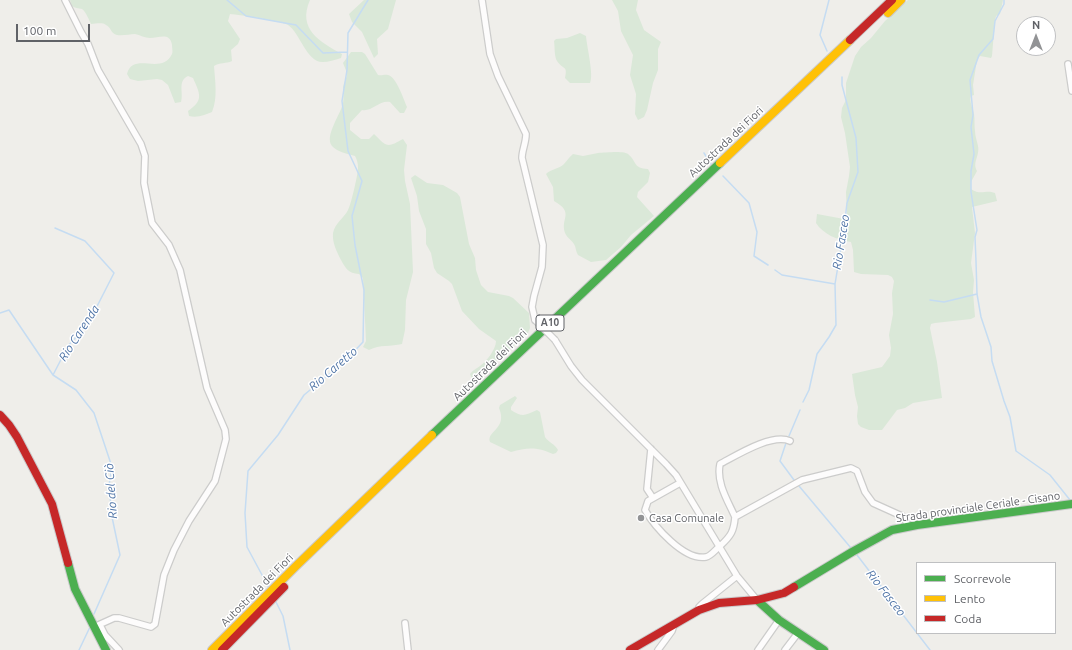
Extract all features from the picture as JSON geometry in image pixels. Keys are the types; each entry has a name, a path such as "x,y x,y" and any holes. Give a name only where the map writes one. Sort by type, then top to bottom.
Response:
{"main road":[{"name":"Autostrada dei Fiori","path":"212,650 383,482 892,0"},
{"name":"Autostrada dei Fiori","path":"222,650 386,488 901,0"},
{"path":"0,415 17,437 52,504 75,590 97,626 106,650"},
{"name":"Strada provinciale Ceriale - Cisano","path":"630,650 699,610 719,603 757,600 784,593 892,530 908,526 1072,504"},
{"path":"757,600 779,620 824,650"}],"street":[{"path":"66,0 88,44 98,70 141,144 145,156 144,183 152,223 169,245 180,270 206,388 225,430 226,439 215,481 189,521 164,574 155,624 151,626 114,618 97,626 119,650"},
{"path":"482,0 490,54 498,76 526,134 522,158 543,245 542,267 532,307 535,320 555,340 571,366 582,380 671,469 737,576 757,600"},
{"path":"1068,64 1072,91"},
{"path":"680,483 648,501 645,510 650,518 668,538 685,553 698,557 706,557 719,547 734,530 735,517 723,491 719,470 720,464 758,444 782,438 790,441"},
{"path":"651,449 647,489 653,498"},
{"path":"735,517 802,480 851,468 857,471 865,492 873,503 904,518 908,526"},
{"path":"699,610 699,607 702,604 737,576"},
{"path":"758,650 779,620"},
{"path":"405,623 408,650"},
{"path":"658,650 672,631 674,625"},
{"path":"785,650 798,633"}],"green space":[{"path":"70,0 310,0 306,19 309,27 313,33 326,45 342,54 341,58 325,62 317,61 312,58 288,25 270,20 230,14 228,21 240,39 238,44 231,50 232,61 214,66 216,95 212,112 192,117 189,116 188,111 197,103 199,96 193,78 188,76 185,78 182,84 181,102 175,103 168,85 162,80 157,79 138,81 130,79 127,74 130,67 135,64 155,64 162,63 167,60 172,54 172,45 169,38 148,38 135,34 117,35 104,24 91,24 83,10 72,6"},
{"path":"364,0 396,0 388,29 377,39 378,54 374,58 362,32 352,22 349,14"},
{"path":"612,0 638,0 636,10 644,30 661,42 658,49 658,70 653,83 647,110 644,117 638,120 635,114 636,94 630,75 633,55 621,31 618,11"},
{"path":"908,0 1003,0 1000,14 996,16 995,20 992,56 991,58 980,56 977,60 973,85 974,95 971,96 978,153 975,165 977,171 971,182 971,189 978,192 995,193 997,201 972,207 975,233 971,263 974,280 973,292 975,317 971,319 931,324 930,328 942,398 913,403 905,408 897,410 882,430 869,430 858,424 858,407 852,374 882,367 890,356 891,348 889,335 893,314 892,293 894,281 892,277 888,275 861,274 854,272 851,242 831,236 822,230 816,223 817,214 844,219 847,217 846,192 850,167 841,117 842,108 846,100 846,83 855,56 861,47 871,38 885,21"},
{"path":"580,33 586,36 591,68 591,79 590,83 570,83 565,78 565,69 556,59 554,41 556,39 567,38"},
{"path":"351,52 362,52 365,54 378,75 391,76 394,79 407,107 404,113 400,113 390,102 382,103 369,109 362,110 350,123 350,130 361,139 369,139 374,134 387,145 394,144 403,139 407,145 404,170 410,204 413,272 406,300 405,330 402,344 377,347 369,350 363,347 366,341 363,278 359,274 350,272 346,268 336,251 333,237 334,229 349,207 358,171 358,163 355,156 337,150 330,142 331,131 343,103 343,87 347,73 343,63"},
{"path":"598,153 627,153 638,166 648,169 650,173 648,182 638,192 637,197 654,216 631,235 621,247 606,260 591,262 578,255 574,244 565,233 565,212 560,205 554,201 553,187 546,174 562,166 573,154 583,156"},
{"path":"415,175 427,183 443,185 457,193 460,197 469,244 475,258 476,270 481,285 488,292 513,298 529,313 530,328 528,333 496,361 486,373 477,379 472,379 470,374 488,358 493,351 496,341 479,329 462,311 452,284 437,273 434,268 431,253 426,244 426,229 419,211 417,196 411,178"},
{"path":"515,396 517,398 511,407 511,410 521,415 537,410 540,412 545,437 557,448 558,450 556,453 553,454 532,448 511,452 490,442 491,435 501,421 500,405"}],"waterway":[{"path":"227,0 246,16 296,25 323,53 347,52"},
{"name":"Rio Caretto","path":"269,588 247,547 245,513 248,471 278,435 304,395 345,361 363,342 364,290 355,245 352,216 362,181 348,151 342,101 347,70 348,33 368,0"},
{"name":"Rio Fasceo","path":"827,51 820,35 829,0"},
{"path":"1004,0 1004,4 995,21 993,39 979,55 970,80 973,115 971,127 974,154 971,171 971,192 977,230 975,237 977,294 981,317 991,347 992,361 1010,417 1016,451 1050,475 1070,500"},
{"name":"Rio Fasceo","path":"803,402 809,390 817,354 836,325 835,284 847,203 858,172 856,138 842,85 842,77"},
{"name":"Rio Carenda","path":"704,153 711,164"},
{"path":"723,176 749,203 757,232 754,256 768,265"},
{"name":"Rio Carenda","path":"53,375 68,346 88,324 114,273 85,241 55,228"},
{"path":"775,270 782,275 835,284"},
{"path":"930,300 944,302 977,294"},
{"name":"Rio del Ciò","path":"0,313 9,310 53,375 76,390 94,413 112,467 109,485 112,517 120,555 94,614"},
{"name":"Rio Fasceo","path":"789,436 800,410"},
{"name":"Rio Fasceo","path":"786,443 780,461 794,480"},
{"name":"Rio Fasceo","path":"799,486 851,548"},
{"name":"Rio Fasceo","path":"857,555 916,632"},
{"name":"Rio Caretto","path":"275,600 283,616 290,650"},
{"name":"Rio del Ciò","path":"79,650 90,627"},
{"name":"Rio Fasceo","path":"918,634 930,650"}],"traffic: fast":[{"path":"432,435 720,163"},
{"path":"794,587 892,530 917,525 1072,504"},
{"path":"68,563 75,589 106,650"},
{"path":"757,600 779,620 824,650"}],"traffic: slow":[{"path":"888,13 901,0"},
{"path":"720,163 850,40"},
{"path":"212,650 296,566 432,435"}],"traffic: jam":[{"path":"850,40 892,0"},
{"path":"0,415 17,437 52,504 68,563"},
{"path":"222,650 284,587"},
{"path":"630,650 699,610 719,603 757,600 784,593 794,587"}],"place":[{"name":"Casa Comunale","path":"641,518"}]}
